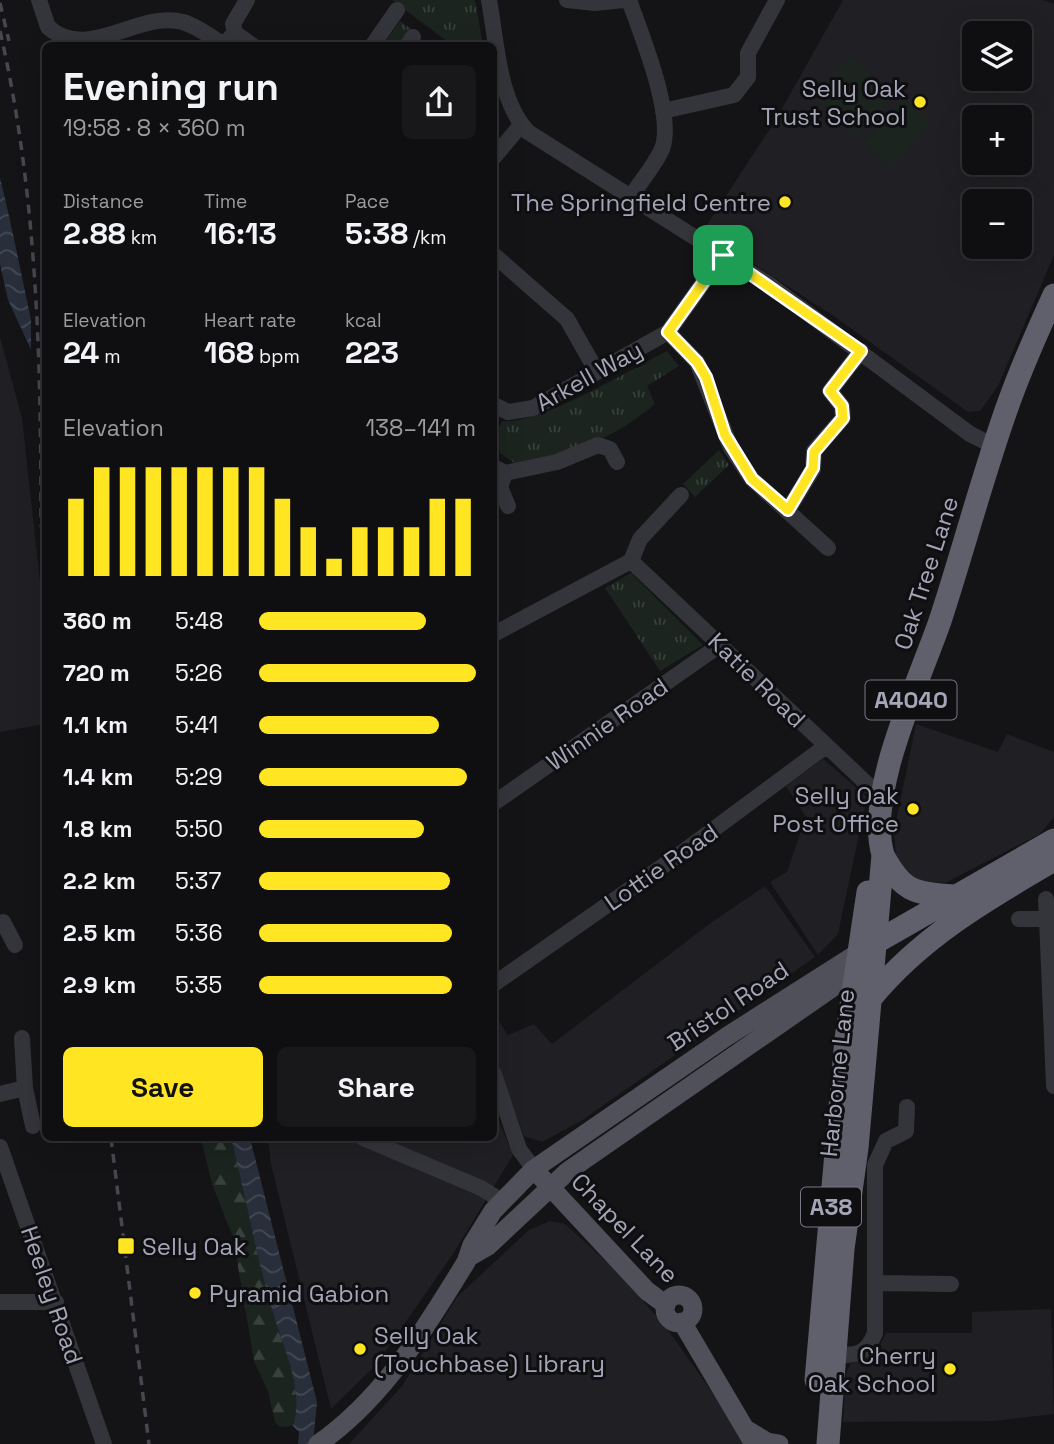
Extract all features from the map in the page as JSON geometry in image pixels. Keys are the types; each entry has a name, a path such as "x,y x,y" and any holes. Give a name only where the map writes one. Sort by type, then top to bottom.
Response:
{"highway":[{"name":"Oak Tree Lane","path":"866,957 881,848 883,799 893,752 940,620 994,446 1020,374 1054,295"},
{"name":"Bristol Road","path":"866,957 954,896 1054,840"},
{"path":"881,848 894,876 906,888 928,895 954,896"},
{"path":"866,957 937,920 976,904 1054,860"},
{"path":"871,998 904,960 976,904"},
{"name":"Harborne Lane","path":"828,1444 833,1354 867,1156 871,998 866,957"},
{"name":"Harborne Lane","path":"813,1444 846,1039 866,957"}],"main road":[{"name":"Bristol Road","path":"319,1443 372,1399 393,1374 469,1257 479,1232 502,1201 534,1169 726,1037 866,957"},
{"name":"Bristol Road","path":"469,1257 488,1246 549,1185 677,1097 866,957"},
{"name":"Chapel Lane","path":"534,1169 646,1291 666,1306 675,1296 687,1298 692,1312 682,1322 743,1427"},
{"path":"743,1427 754,1444"},
{"path":"743,1427 768,1442 779,1444"}],"street":[{"path":"39,0 48,27 71,40 81,41 140,26 182,22 217,42"},
{"path":"247,0 233,24 235,33 247,42"},
{"path":"489,0 497,42"},
{"path":"567,0 595,3 627,0 663,111 662,149 632,195"},
{"path":"663,111 734,95 748,77 748,53 778,0"},
{"path":"375,42 397,10"},
{"path":"224,42 235,33"},
{"path":"497,43 514,118 528,132 632,195 723,255 861,351 970,434 994,446"},
{"path":"497,153 521,125"},
{"name":"Arkell Way","path":"497,411 521,413 668,332 723,255"},
{"path":"497,258 567,319 597,372"},
{"path":"668,332 697,362 706,377 725,435 752,479 828,548"},
{"path":"788,510 813,468 814,452 843,418 842,406 830,391 861,351"},
{"path":"508,506 500,487 499,470 557,462 598,445 610,449 617,462"},
{"path":"497,632 631,561 640,539 681,495"},
{"name":"Katie Road","path":"631,561 883,799"},
{"name":"Winnie Road","path":"497,801 720,645"},
{"name":"Lottie Road","path":"497,982 683,852 826,746"},
{"path":"1046,899 1054,1086"},
{"path":"1019,919 1047,919"},
{"path":"0,923 3,922 15,946"},
{"path":"22,1038 25,1088 33,1126"},
{"path":"497,1083 519,1149 534,1169"},
{"path":"0,1094 25,1088"},
{"path":"835,1169 867,1156 886,1141 906,1131 907,1107"},
{"path":"370,1141 481,1188 502,1201"},
{"name":"Heeley Road","path":"0,1147 104,1444"},
{"path":"833,1354 861,1355 870,1348 875,1333 877,1283 867,1156"},
{"path":"877,1283 951,1284"},
{"path":"0,1302 56,1302"}],"shaded area":[{"path":"843,0 1043,0 1054,4 1054,255 998,386 980,411 968,412 832,315 703,231 775,121"},
{"path":"0,337 22,418 42,599 42,725 0,732"},
{"path":"916,724 998,752 1007,734 1054,752 1054,817 1040,834 945,883 917,880 908,875 896,861 894,831"},
{"path":"823,759 867,797 838,934 818,955 770,882 787,872 806,817 786,786"},
{"path":"765,886 815,957 581,1121 542,1142 524,1136 497,1062 497,1018 508,1035 534,1024 552,1044 712,922"},
{"path":"497,1116 513,1155 453,1254 375,1366 331,1409 271,1164 268,1141 354,1141 433,1171 380,1141 497,1141"},
{"path":"550,1221 565,1224 619,1273 668,1330 749,1444 349,1444 403,1385 457,1297 529,1230"},
{"name":"Cherry Oak School","path":"1051,1309 1054,1414 993,1421 843,1422 846,1374 850,1364 877,1351 886,1333 972,1333 972,1312"}],"green space":[{"path":"392,0 475,0 482,42 448,42"},
{"path":"400,21 414,31 406,42 385,42"},
{"path":"851,56 871,76 834,115 813,95"},
{"path":"873,77 893,96 856,136 835,117"},
{"path":"905,99 931,123 890,167 864,143"},
{"path":"667,351 679,366 647,386 655,404 607,436 572,451 535,461 516,464 500,453 497,433 502,421 518,420 561,406"},
{"path":"719,450 729,465 695,497 683,484"},
{"path":"631,573 703,645 660,671 605,588"},
{"path":"202,1141 232,1141 262,1272 291,1370 296,1398 293,1426 280,1427 275,1422 268,1391 254,1361 233,1237 212,1184"}],"water":[{"path":"0,178 42,374 8,300 0,264"},
{"path":"232,1141 251,1141 317,1402 313,1444 298,1444 299,1432 293,1426 296,1412 294,1384 262,1272"}],"pier":[{"path":"31,317 42,353 42,415 31,368"}],"railway":[{"path":"0,3 9,41"},
{"path":"0,31 22,153 29,214 38,337 42,531"},
{"path":"111,1141 149,1444"}],"place":[{"name":"Selly Oak Trust School","path":"920,102"},
{"name":"The Springfield Centre","path":"785,202"},
{"name":"Selly Oak Post Office","path":"913,809"},
{"name":"Selly Oak","path":"126,1246"},
{"name":"Pyramid Gabion","path":"195,1293"},
{"name":"Selly Oak (Touchbase) Library","path":"360,1349"},
{"name":"Cherry Oak School","path":"950,1369"}],"route":[{"path":"723,255 767,283 861,351 830,391 842,406 843,418 814,452 813,468 803,489 788,510 752,479 731,448 706,377 697,362 668,332 723,255"}]}
